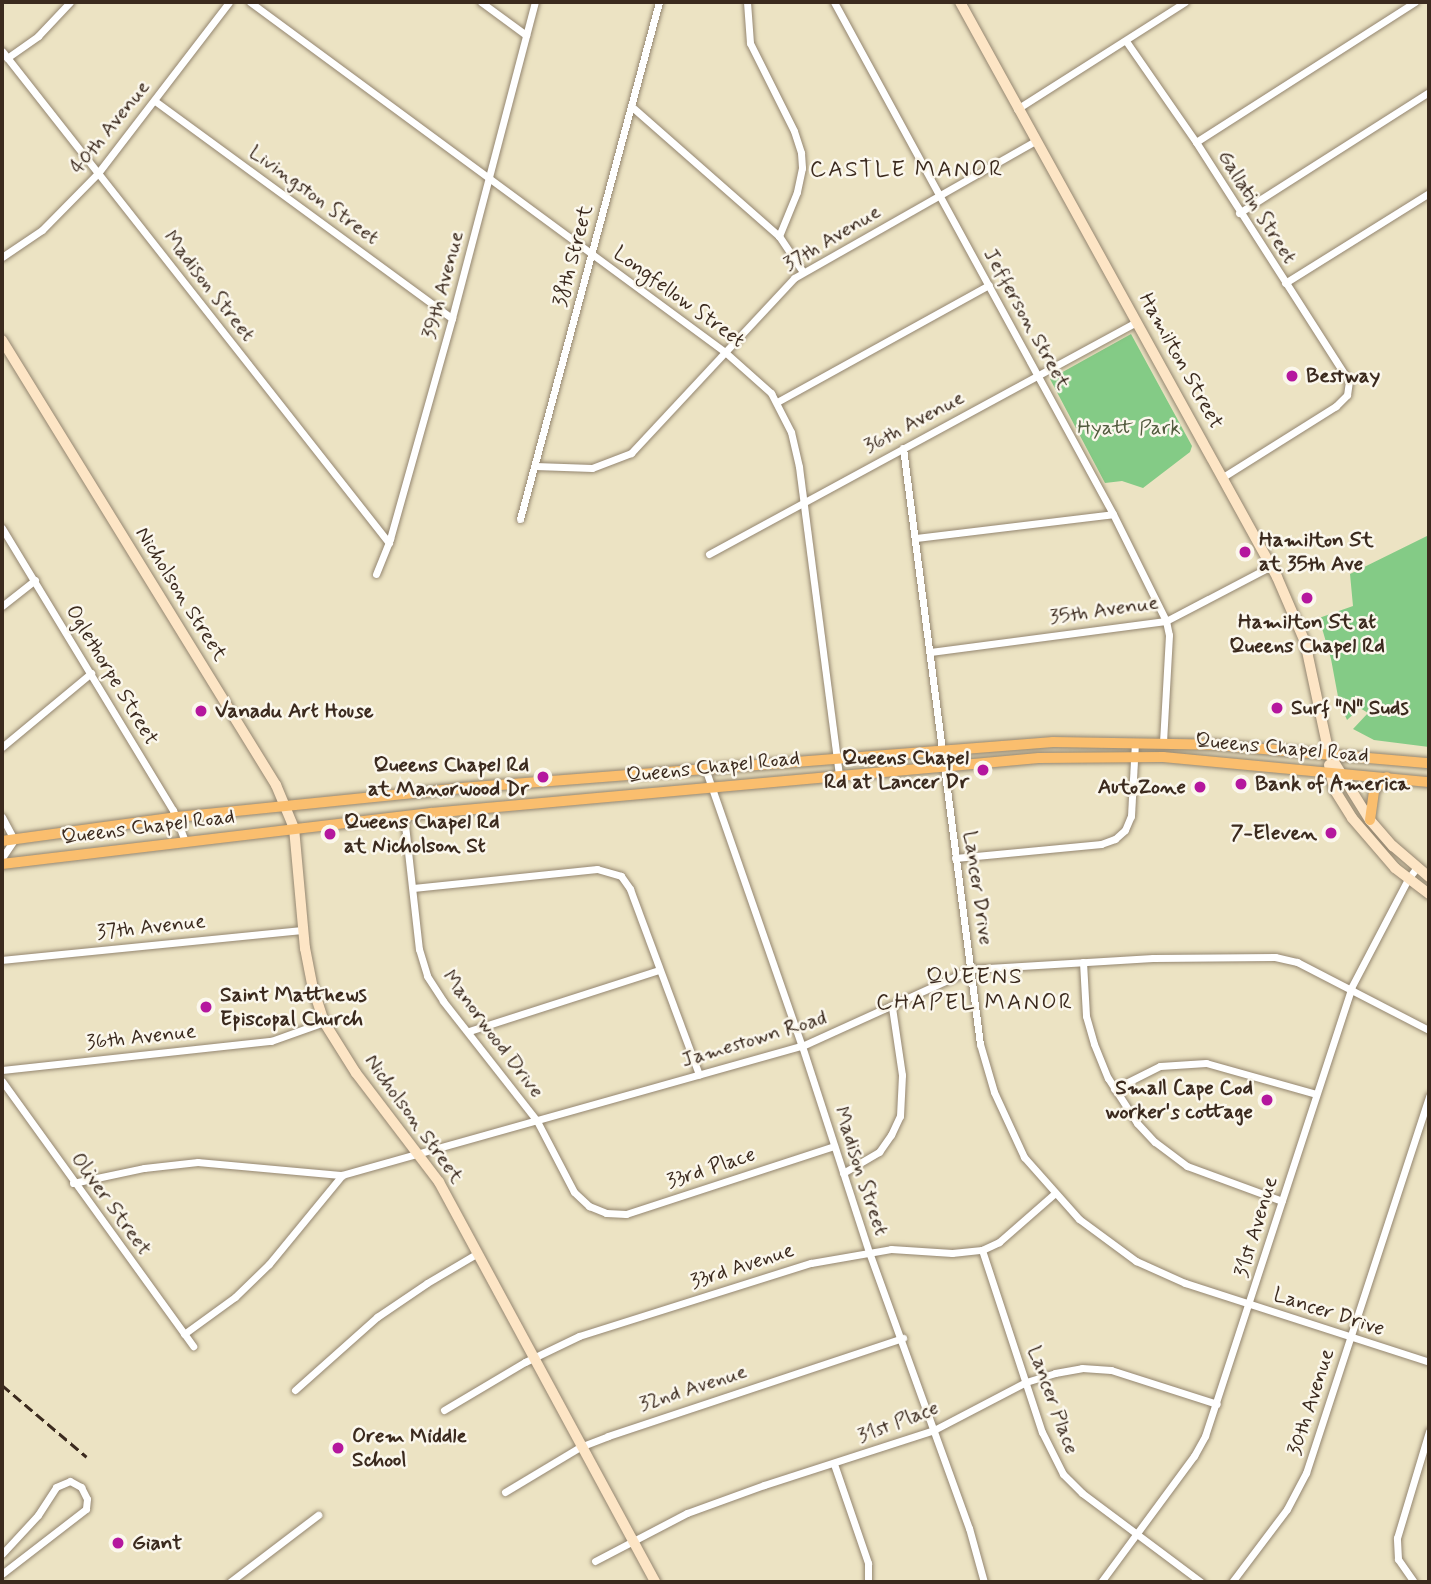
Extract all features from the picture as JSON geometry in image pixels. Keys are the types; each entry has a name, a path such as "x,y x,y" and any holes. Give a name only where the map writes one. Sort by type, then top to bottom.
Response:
{"main road":[{"name":"Queens Chapel Road","path":"8,841 177,817 461,788 1053,742 1135,742 1429,763"},
{"name":"Queens Chapel Road","path":"2,864 404,816 839,774 1039,758 1135,757 1333,770 1429,782"},
{"path":"1370,820 1374,790 1387,777"}],"street":[{"path":"4,55 38,36 70,2"},
{"name":"40th Avenue","path":"2,257 50,222 98,173 229,2"},
{"name":"Longfellow Street","path":"250,2 725,352 756,377 777,402 795,445 839,774"},
{"path":"481,2 526,35"},
{"name":"39th Avenue","path":"376,574 388,543 452,318 535,2"},
{"name":"38th Street","path":"520,519 659,2"},
{"path":"747,2 750,43 794,131 801,153 802,168 797,192 779,236"},
{"name":"Jefferson Street","path":"834,2 1113,514 1166,621 1169,635 1163,744"},
{"name":"Hamilton Street","path":"960,2 1271,566 1305,642 1333,770 1334,789 1352,818 1408,879 1429,894"},
{"path":"1017,109 1185,2"},
{"path":"1196,142 1415,2"},
{"name":"Gallatin Street","path":"1126,41 1196,142 1349,381 1347,395 1336,406 1223,477"},
{"name":"Madison Street","path":"4,55 388,543"},
{"path":"1239,213 1429,92"},
{"name":"Livingston Street","path":"155,101 452,318"},
{"path":"631,106 779,236 803,272"},
{"name":"37th Avenue","path":"535,466 578,469 620,460 643,441 788,284 803,272 1035,141"},
{"path":"1285,284 1429,193"},
{"path":"777,402 989,285"},
{"name":"36th Avenue","path":"709,554 1137,322"},
{"name":"Nicholson Street","path":"2,340 272,779 294,828 312,985 324,1022 356,1073 439,1182 655,1582"},
{"name":"Lancer Drive","path":"903,448 981,1044 994,1093 1024,1157 1054,1194 1079,1219 1136,1261 1185,1283 1429,1362"},
{"path":"916,538 1113,514"},
{"name":"Oglethorpe Street","path":"2,528 177,817 185,842"},
{"name":"35th Avenue","path":"930,652 1166,621 1271,566"},
{"path":"2,606 35,580"},
{"path":"2,747 91,673"},
{"path":"956,858 1101,844 1115,839 1125,830 1131,816 1135,742"},
{"path":"1333,770 1370,820 1429,877"},
{"name":"Madison Street","path":"706,771 802,1046 869,1252 969,1528 984,1582"},
{"name":"Manorwood Drive","path":"404,816 419,949 427,976 537,1121 574,1192 597,1211"},
{"path":"2,817 8,841 2,858"},
{"name":"31st Avenue","path":"1101,1582 1194,1455 1217,1404 1351,988 1408,879 1417,867"},
{"path":"413,888 597,869 616,873 631,889 699,1075"},
{"name":"37th Avenue","path":"2,960 304,930"},
{"name":"Jamestown Road","path":"73,1183 144,1168 198,1162 342,1175 802,1046 972,969 1153,958 1275,957 1297,962 1429,1030"},
{"path":"1083,962 1086,1016 1099,1058 1136,1123 1177,1160 1198,1171 1282,1201"},
{"path":"469,1031 659,970"},
{"path":"843,1173 878,1152 891,1135 900,1116 902,1075 892,1007"},
{"name":"36th Avenue","path":"2,1070 271,1041 324,1022"},
{"path":"1114,1088 1160,1066 1206,1063 1240,1070 1316,1094"},
{"name":"Oliver Street","path":"2,1081 193,1346"},
{"name":"30th Avenue","path":"1232,1582 1301,1485 1429,1096"},
{"name":"33rd Place","path":"597,1211 626,1214 834,1146"},
{"path":"184,1334 235,1297 269,1264 342,1175"},
{"name":"33rd Avenue","path":"444,1410 558,1344 811,1263 869,1252 904,1249 965,1253 982,1250 999,1242 1054,1194"},
{"name":"Lancer Place","path":"982,1250 1042,1432 1063,1474 1082,1493 1201,1582"},
{"path":"295,1390 377,1317 478,1253"},
{"name":"32nd Avenue","path":"505,1492 580,1447 650,1420 902,1338"},
{"name":"31st Place","path":"595,1561 687,1513 934,1430 1026,1382 1068,1370 1097,1369 1125,1373 1217,1404"},
{"path":"1414,1582 1398,1559 1397,1538 1429,1432"},
{"path":"834,1464 869,1563 868,1582"},
{"path":"2,1554 38,1515 56,1487 70,1481 81,1487 87,1499 86,1509 2,1574"},
{"path":"234,1581 318,1515"}],"green space":[{"name":"Hyatt Park","path":"1131,334 1192,446 1190,452 1143,488 1122,481 1105,483 1050,379"},
{"path":"1429,535 1429,747 1374,740 1353,729 1368,713 1360,708 1347,720 1339,702 1331,659 1319,618 1353,606 1350,574"}],"railway":[{"path":"2,1385 87,1457"}],"place":[{"name":"Bestway","path":"1292,376"},
{"name":"Hamilton St at 35th Ave","path":"1245,552"},
{"name":"Hamilton St at Queens Chapel Rd","path":"1307,598"},
{"name":"Surf \"N\" Suds","path":"1277,708"},
{"name":"Vanadu Art House","path":"201,711"},
{"name":"Queens Chapel Rd at Lancer Dr","path":"983,770"},
{"name":"Queens Chapel Rd at Manorwood Dr","path":"543,777"},
{"name":"Bank of America","path":"1241,784"},
{"name":"AutoZone","path":"1200,787"},
{"name":"7-Eleven","path":"1331,833"},
{"name":"Queens Chapel Rd at Nicholson St","path":"330,834"},
{"name":"Saint Matthews Episcopal Church","path":"206,1007"},
{"name":"Small Cape Cod worker's cottage","path":"1267,1100"},
{"name":"Orem Middle School","path":"338,1448"},
{"name":"Giant","path":"118,1543"}],"district":[{"name":"CASTLE MANOR","path":"907,170"},
{"name":"QUEENS CHAPEL MANOR","path":"975,990"}]}
